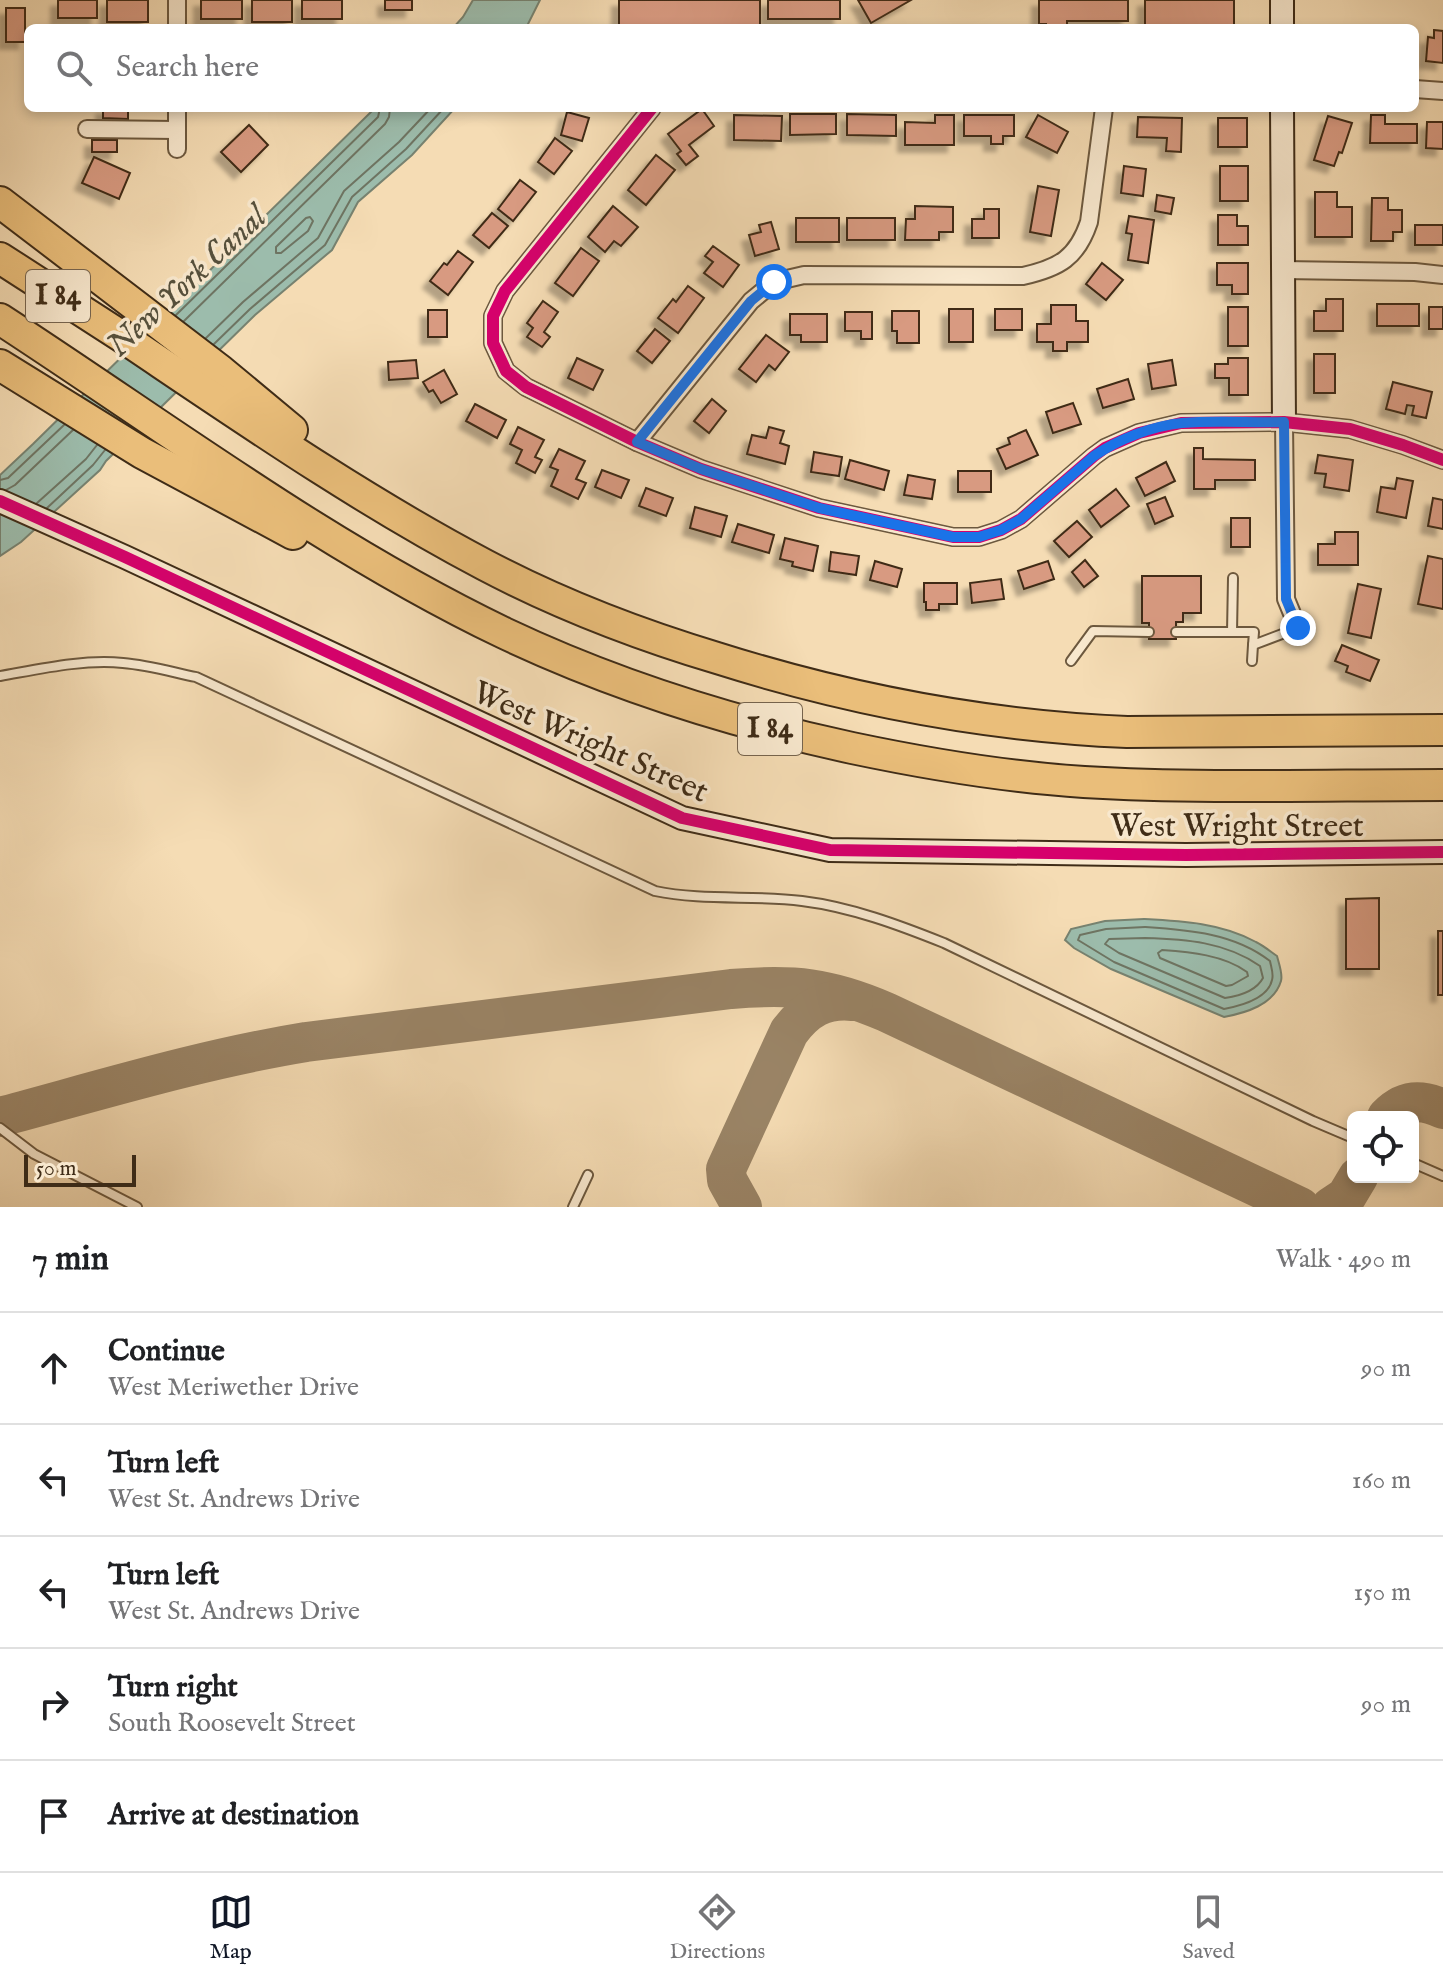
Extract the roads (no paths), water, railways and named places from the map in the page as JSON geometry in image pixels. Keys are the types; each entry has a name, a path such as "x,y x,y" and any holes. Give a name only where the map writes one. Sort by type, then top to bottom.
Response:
{"highway":[{"path":"0,202 142,311 213,382"},
{"name":"I 84","path":"0,258 117,334 213,382 392,513 487,566 557,600 626,627 756,671 863,698 948,714 1075,730 1443,730"},
{"name":"I 84","path":"0,319 365,559 506,634 622,682 726,717 864,750 967,769 1083,782 1443,785"},
{"path":"0,365 142,453 324,551 506,634"}],"street":[{"path":"177,0 177,24"},
{"path":"1282,0 1282,24"},
{"path":"1419,89 1443,91"},
{"path":"177,112 177,149"},
{"path":"649,112 505,291 493,316 493,343 506,371 526,387 637,442 701,469 819,508 953,537 979,537 1001,530 1021,519 1105,448 1139,433 1181,423 1284,422 1350,429 1443,460"},
{"path":"637,442 751,301 774,282 804,275 1023,276 1048,270 1068,257 1083,239 1089,222 1103,112"},
{"path":"1282,112 1286,599 1298,628"},
{"path":"87,129 177,130"},
{"path":"1283,270 1443,275"},
{"name":"West Wright Street","path":"0,501 682,818 830,850 1186,855 1443,852"}],"lane":[{"path":"1232,632 1233,578"},
{"path":"1253,645 1298,628"},
{"path":"1071,661 1093,631 1149,632"},
{"path":"1176,632 1254,632 1252,661"},
{"path":"0,676 79,664 120,662 196,677 655,891 676,896 802,901 902,926 944,943 1347,1135"},
{"path":"0,1128 34,1154 137,1207"},
{"path":"1419,1166 1443,1176"},
{"path":"573,1207 588,1175"}],"water":[{"path":"473,0 540,0 528,24 457,24"},
{"path":"371,112 451,112 412,155 358,202 332,250 255,315 100,470 21,542 0,556 0,475"},
{"path":"1144,919 1187,922 1243,936 1277,956 1281,981 1265,1002 1224,1017 1111,969 1065,940 1071,929 1105,921"}],"water label":[{"name":"New York Canal","path":"187,282"}]}
